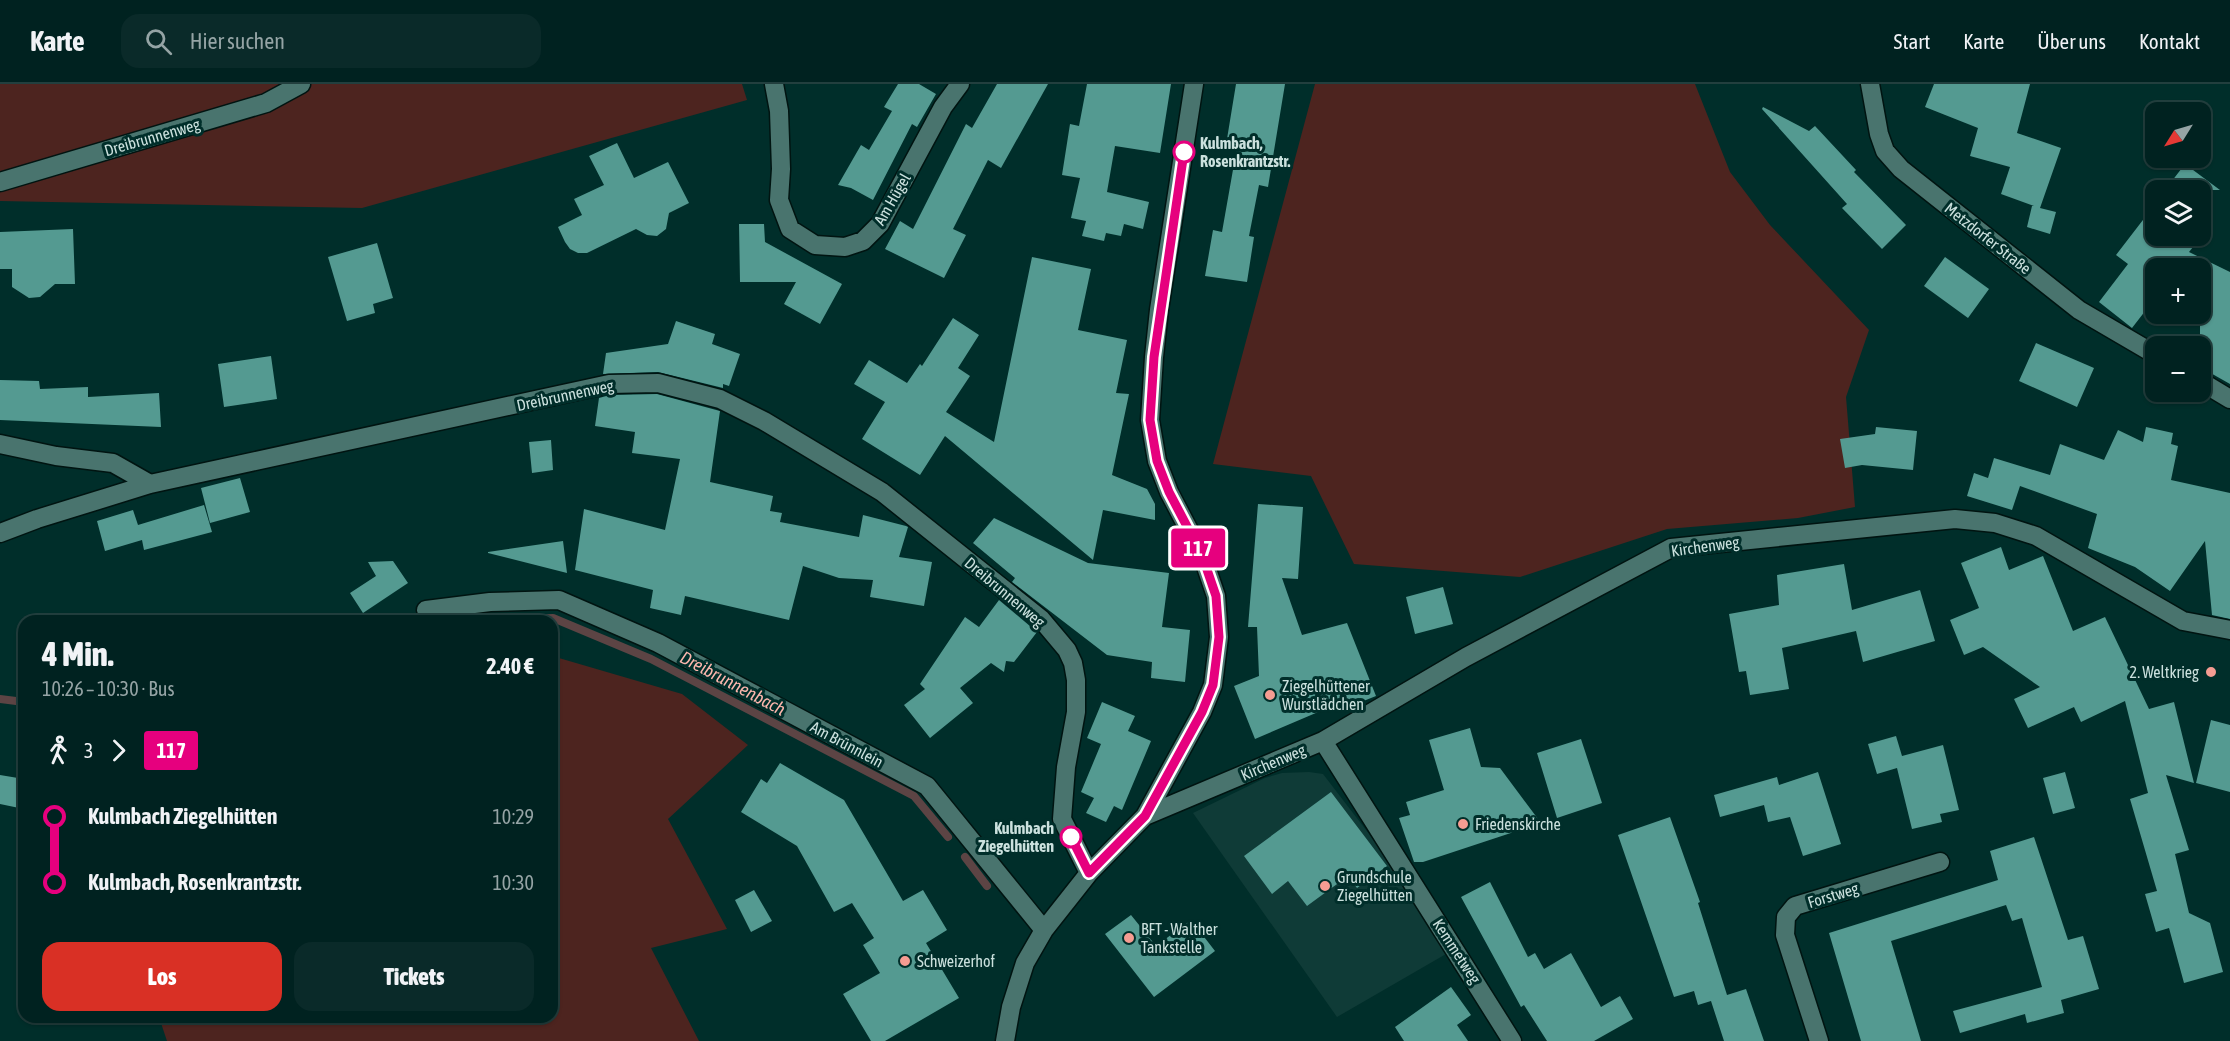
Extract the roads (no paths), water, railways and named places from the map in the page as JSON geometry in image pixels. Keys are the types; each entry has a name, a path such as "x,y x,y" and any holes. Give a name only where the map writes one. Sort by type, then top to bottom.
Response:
{"street":[{"name":"Dreibrunnenweg","path":"0,182 266,103 301,84"},
{"name":"Am Hügel","path":"774,84 779,111 781,169 779,200 790,229 815,245 845,247 863,241 880,224 943,107 960,84"},
{"path":"1005,1041 1011,1007 1025,963 1044,930 1089,873 1145,816 1202,712 1213,685 1219,637 1216,596 1202,555 1165,482 1157,461 1150,420 1160,310 1194,84"},
{"name":"Metzdorfer Straße","path":"1871,85 1882,143 1885,151 1900,169 2079,310 2145,349"},
{"name":"Dreibrunnenweg","path":"0,533 150,483 609,384 658,383 720,399 764,421 882,492 1041,619 1067,650 1073,663 1076,680 1076,712 1066,767 1062,819 1089,873"},
{"path":"2211,388 2230,399"},
{"path":"0,444 56,456 113,463 150,483"},
{"name":"Kirchenweg","path":"1145,816 1323,741 1466,657 1671,548 1955,519 1995,523 2036,536 2183,621 2230,630"},
{"name":"Am Brünnlein","path":"426,610 490,602 559,600 658,643 927,786 1044,930"},
{"name":"Kemmetweg","path":"1323,741 1512,1041"},
{"name":"Forstweg","path":"1819,1041 1785,935 1786,917 1795,906 1940,862"}],"waterway":[{"name":"Dreibrunnenbach","path":"558,620 651,659 914,796 948,837"},
{"name":"Dreibrunnenbach","path":"0,699 18,701"},
{"name":"Dreibrunnenbach","path":"965,857 987,886"}],"place":[{"name":"Kulmbach, Rosenkrantzstr.","path":"1184,152"},
{"name":"2. Weltkrieg","path":"2211,672"},
{"name":"Ziegelhüttener Wurstlädchen","path":"1270,695"},
{"name":"Friedenskirche","path":"1463,824"},
{"name":"Kulmbach Ziegelhütten","path":"1071,837"},
{"name":"Grundschule Ziegelhütten","path":"1325,886"},
{"name":"BFT - Walther Tankstelle","path":"1129,938"},
{"name":"Schweizerhof","path":"905,961"}]}
